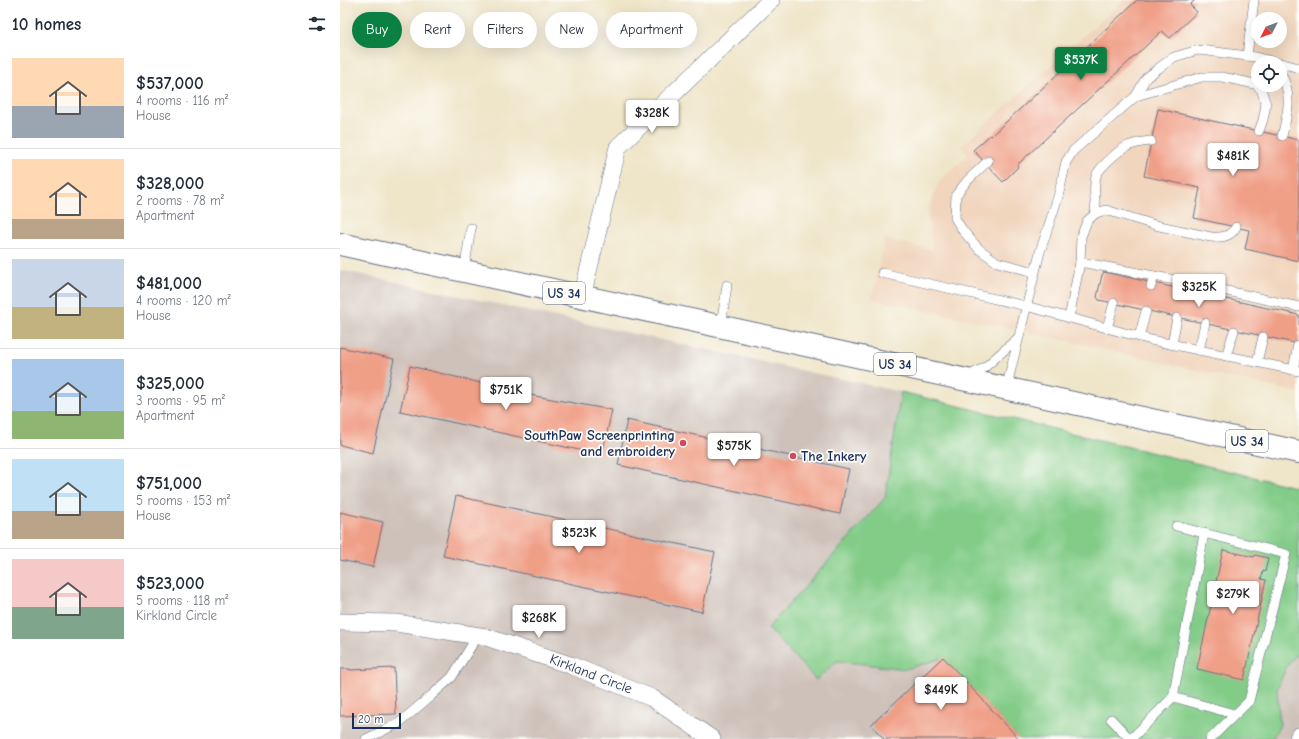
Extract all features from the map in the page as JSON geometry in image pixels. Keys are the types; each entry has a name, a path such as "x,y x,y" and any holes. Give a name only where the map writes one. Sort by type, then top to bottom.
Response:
{"main road":[{"name":"US 34","path":"340,244 1299,452"}],"street":[{"path":"582,296 618,147 770,0"},
{"name":"Kirkland Circle","path":"340,622 396,623 478,635 570,665 652,698 712,739"}],"lane":[{"path":"1248,56 1254,0"},
{"path":"1006,389 1034,272 1058,197 1066,162 1073,151 1136,96 1146,78 1174,57 1198,50 1251,57"},
{"path":"1287,65 1299,68"},
{"path":"1136,96 1202,77 1222,77 1255,84 1261,89 1266,104 1259,131"},
{"path":"1282,136 1286,120 1289,94 1287,87"},
{"path":"1096,213 1094,185 1096,174 1124,147 1151,141"},
{"path":"988,161 967,181 956,195 955,218 963,231 979,249 996,262 1034,272"},
{"path":"1069,318 1080,262 1083,232 1087,221 1096,213 1106,210 1154,225 1218,238 1227,236 1234,232 1236,227"},
{"path":"464,271 471,228"},
{"path":"1080,262 1215,288 1243,299 1272,301 1299,307"},
{"path":"1122,280 1124,270"},
{"path":"882,274 1026,306 1139,337 1296,371 1298,345"},
{"path":"1152,286 1154,276"},
{"path":"1183,292 1185,282"},
{"path":"721,326 727,285"},
{"path":"1213,298 1215,288"},
{"path":"1270,311 1272,301"},
{"path":"1107,328 1114,303"},
{"path":"1139,337 1146,311"},
{"path":"1172,344 1177,318"},
{"path":"1199,350 1206,323"},
{"path":"1226,356 1234,331"},
{"path":"962,379 984,368 1019,337"},
{"path":"1257,362 1263,337"},
{"path":"1176,526 1286,554 1249,701 1210,739"},
{"path":"1111,719 1131,739 1172,697 1204,534"},
{"path":"366,739 399,723 432,696 452,677 478,635"},
{"path":"1172,697 1234,714"}],"shaded area":[{"path":"1124,0 1299,0 1299,393 1005,327 872,299 885,239 933,250 928,217 932,197 940,181 968,155 961,146"},
{"path":"340,270 901,392 1299,488 1299,739 340,739"}],"green space":[{"path":"901,392 1299,488 1299,651 1288,664 1277,689 1280,725 1272,739 1019,739 943,658 906,669 837,661 816,680 768,628 885,498"}],"building":[{"path":"1137,0 1195,0 1190,5 1197,12 1170,38 1162,31 1017,165 1018,167 1003,182 973,150 990,135 991,136"},
{"path":"1158,109 1299,140 1299,261 1245,249 1249,230 1194,218 1200,188 1144,176"},
{"path":"1104,272 1299,315 1299,344 1099,300 1097,297"},
{"path":"340,347 394,359 373,453 340,445"},
{"path":"410,366 535,396 612,410 602,455 400,411"},
{"path":"627,420 849,469 840,514 618,465"},
{"path":"456,496 715,552 702,612 443,556"},
{"path":"340,512 383,522 373,567 340,560"},
{"path":"1223,550 1254,557 1255,555 1268,558 1265,572 1263,571 1261,579 1266,580 1244,680 1197,669"},
{"path":"943,657 1019,739 884,739 871,725"},
{"path":"394,668 396,714 340,716 340,669"}],"place":[{"name":"SouthPaw Screenprinting and embroidery","path":"683,443"},
{"name":"The Inkery","path":"793,456"}]}
